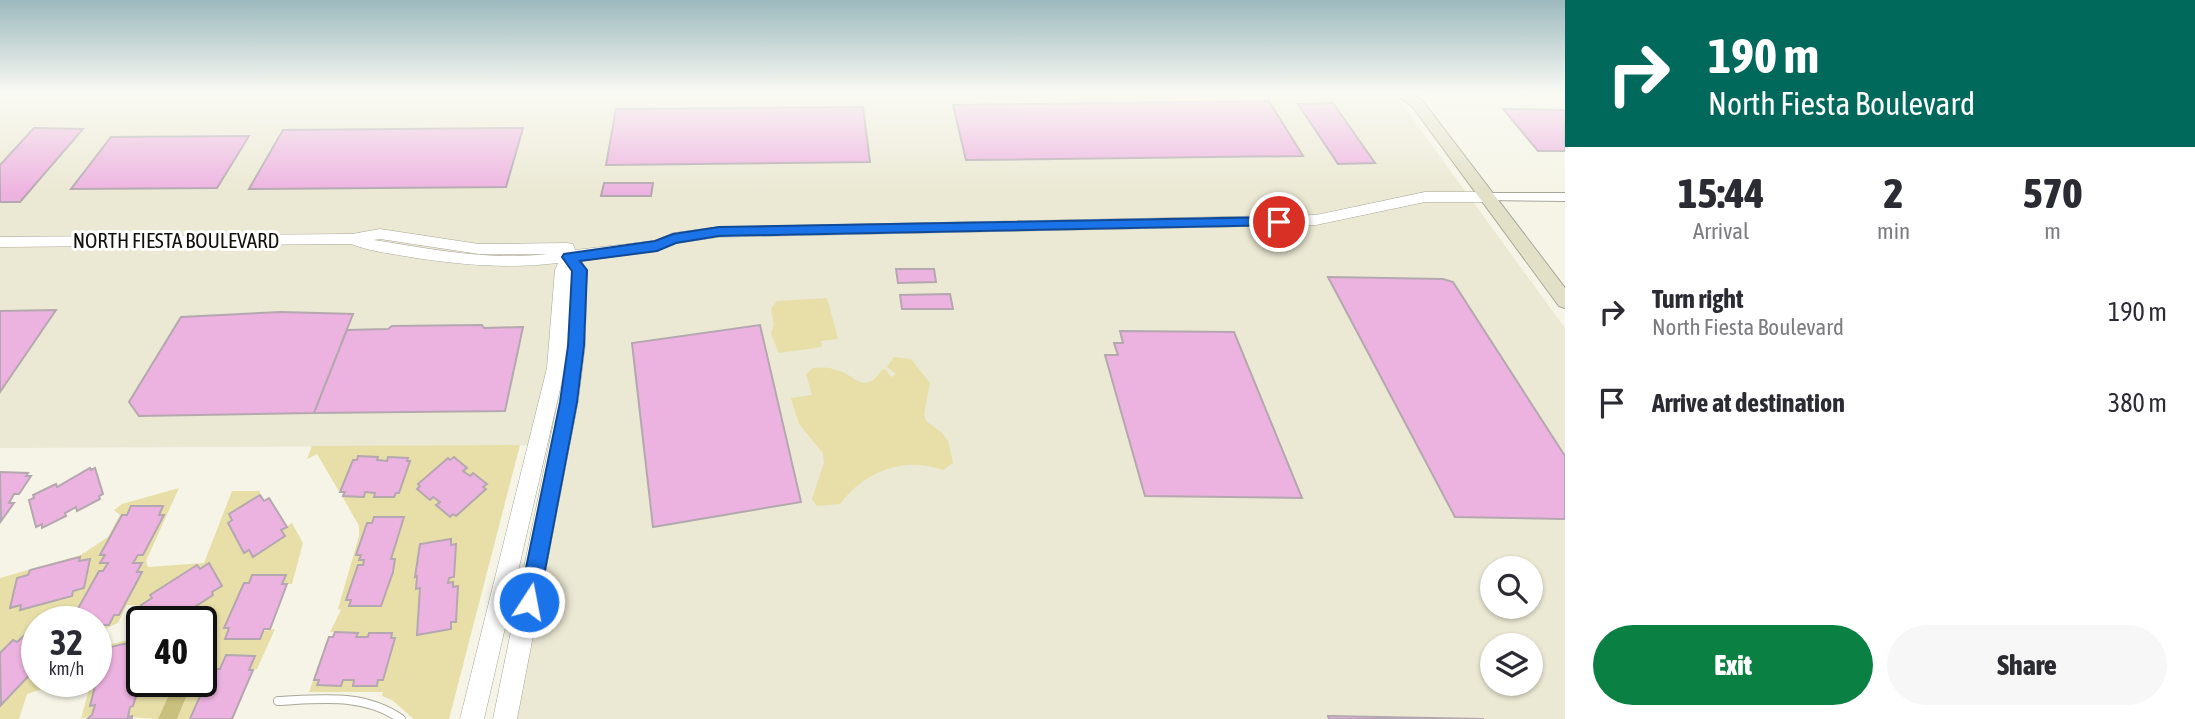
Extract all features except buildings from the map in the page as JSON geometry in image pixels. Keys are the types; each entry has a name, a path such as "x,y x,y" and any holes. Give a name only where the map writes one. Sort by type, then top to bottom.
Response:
{"main road":[{"path":"1436,126 1565,301"}],"street":[{"name":"NORTH FIESTA BOULEVARD","path":"0,242 352,239 369,245 473,261 524,262 568,253 657,246 673,239 719,232 1316,220 1425,197 1487,197"},
{"path":"1487,197 1565,197"},
{"path":"472,719 556,368 563,270 568,253"},
{"path":"505,719 569,402 575,358 579,270 568,253"}],"lane":[{"path":"278,701 346,699 390,709 401,719"}],"shaded area":[{"path":"0,126 1417,126 1565,328 1565,719 514,719 571,445 0,448"},
{"path":"827,298 838,339 821,341 822,347 779,353 771,334 774,325 771,309 777,301"},
{"path":"894,357 911,359 930,383 924,414 926,421 948,441 953,463 943,470 914,465 886,469 861,483 840,504 817,506 812,499 824,463 823,453 799,424 791,398 812,395 806,374 813,368 834,369 865,383 876,378 885,369 891,377 896,374 887,367"},
{"path":"520,445 449,719 414,719 392,700 382,696 383,692 309,692 328,637 334,632 330,632 341,610 338,609 359,536 359,526 342,496 343,493 340,493 317,454 307,459 312,446","holes":["358,456 378,457 377,460 387,461 388,457 407,458 410,462 399,493 394,497 374,497 375,493 365,492 363,497 344,496 345,492 341,491 353,460 357,460","454,457 467,468 463,471 470,476 474,473 487,484 483,487 485,490 456,516 453,514 450,517 437,506 440,502 433,497 430,500 417,488 420,486 418,483","374,517 403,517 391,559 395,560 387,592 350,606 351,600 347,599 358,565 363,565 364,560 360,560 361,555 357,555 367,523 372,523","451,539 451,545 456,545 454,577 449,578 448,583 453,582 453,587 458,587 456,621 451,622 450,629 417,634 420,588 417,589 415,576 420,544","335,632 357,633 356,637 368,637 370,633 392,633 391,638 395,638 383,680 378,680 377,686 353,686 354,680 343,680 341,686 318,685 319,680 314,679 329,638 333,637"]},
{"path":"179,488 146,561 148,567 204,563 232,491 260,491 260,495 229,514 232,520 228,523 244,552 249,550 253,556 285,537 281,530 292,523 303,543 292,584 282,584 285,575 253,575 225,627 229,628 225,638 275,629 257,669 249,670 255,656 226,655 220,669 217,669 217,606 197,606 213,596 212,592 222,586 209,563 200,569 197,565 150,594 152,598 142,606 127,605 118,623 112,626 112,620 141,572 137,572 141,564 133,563 138,555 143,555 163,506 132,506 127,515 122,515 101,562 108,563 103,571 99,571 79,606 29,606 84,588 89,559 79,561 79,557 30,570 28,575 17,578 10,608 21,605 21,638 17,642 12,640 0,653 0,578 81,555 108,537 120,515 114,510 122,504"},
{"path":"126,640 126,644 112,647 112,644"},
{"path":"21,683 21,697 26,697 19,719 0,719 0,705"},
{"path":"87,697 93,697 91,706 95,705 92,715 81,719"},
{"path":"136,697 168,697 158,719 128,717"},
{"path":"168,697 186,697 177,719 158,719"},
{"path":"187,697 200,697 190,719 177,719"}],"route":[{"path":"529,602 569,402 576,346 579,270 569,257 657,246 673,239 719,232 767,229 1279,222"}]}
